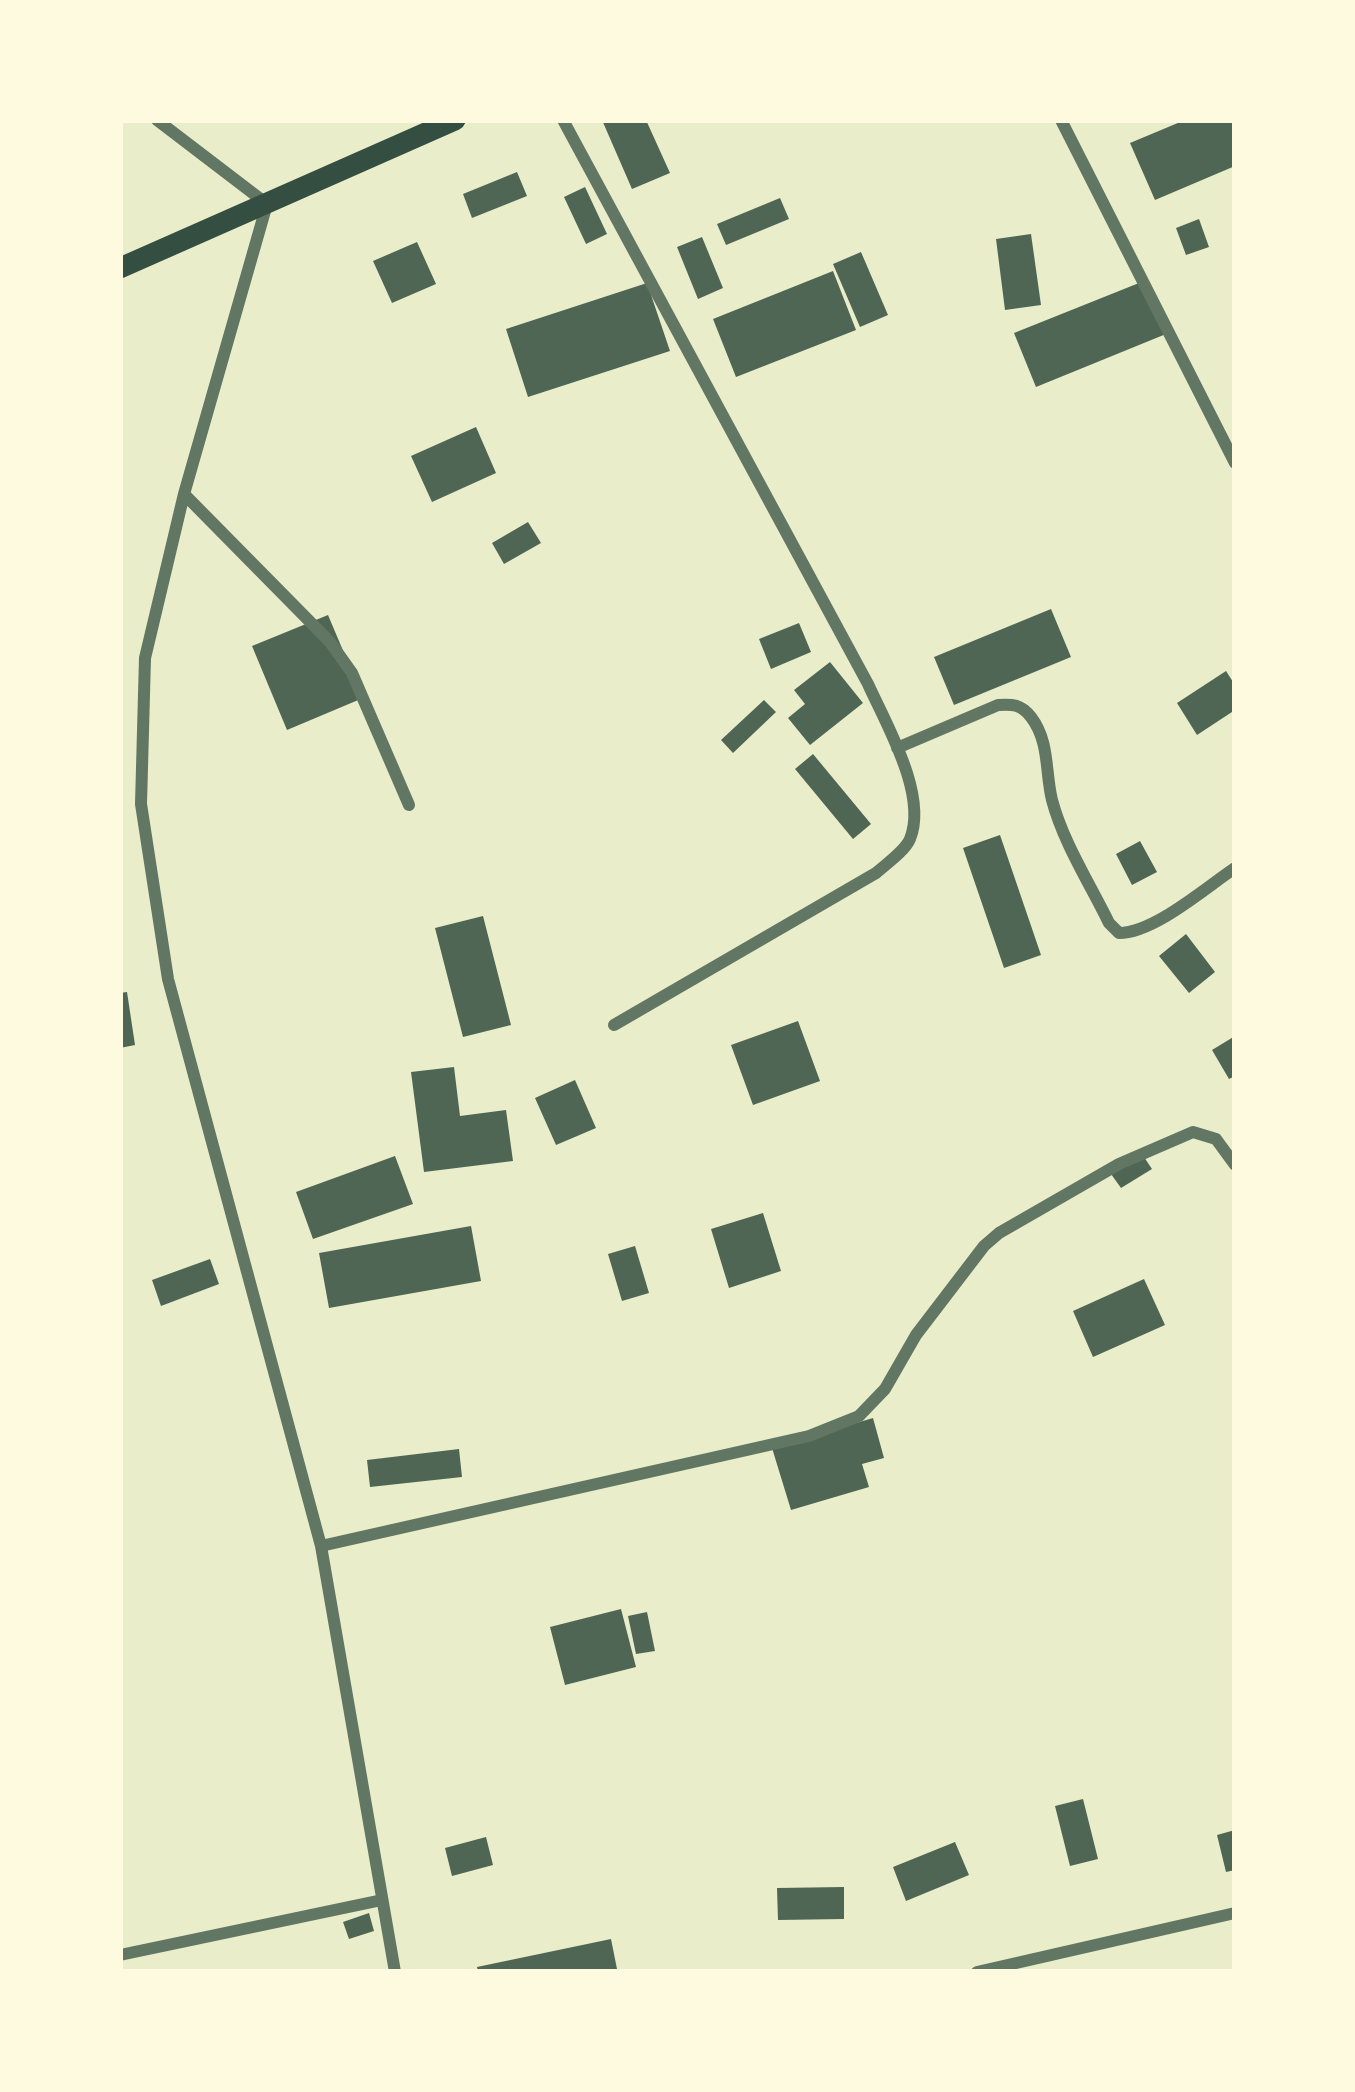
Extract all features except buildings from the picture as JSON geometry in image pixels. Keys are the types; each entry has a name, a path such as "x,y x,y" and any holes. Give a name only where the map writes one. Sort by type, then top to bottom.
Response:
{"main road":[{"path":"120,268 454,120"}],"street":[{"path":"157,120 267,204 184,494 145,658 141,804 168,979 321,1546 395,1972"},
{"path":"563,120 791,536 897,748 914,797 910,840 876,873 614,1025"},
{"path":"1061,120 1235,463"},
{"path":"184,494 330,642 352,673 409,805"},
{"path":"897,748 998,705 1016,704 1029,714 1048,757 1051,798 1058,817 1109,923 1119,933 1135,933 1161,919 1235,868"},
{"path":"321,1546 809,1436 859,1416 885,1389 916,1335 999,1233 1119,1164 1193,1132 1216,1139 1235,1165"},
{"path":"120,1955 382,1900"},
{"path":"976,1972 1235,1913"}]}
